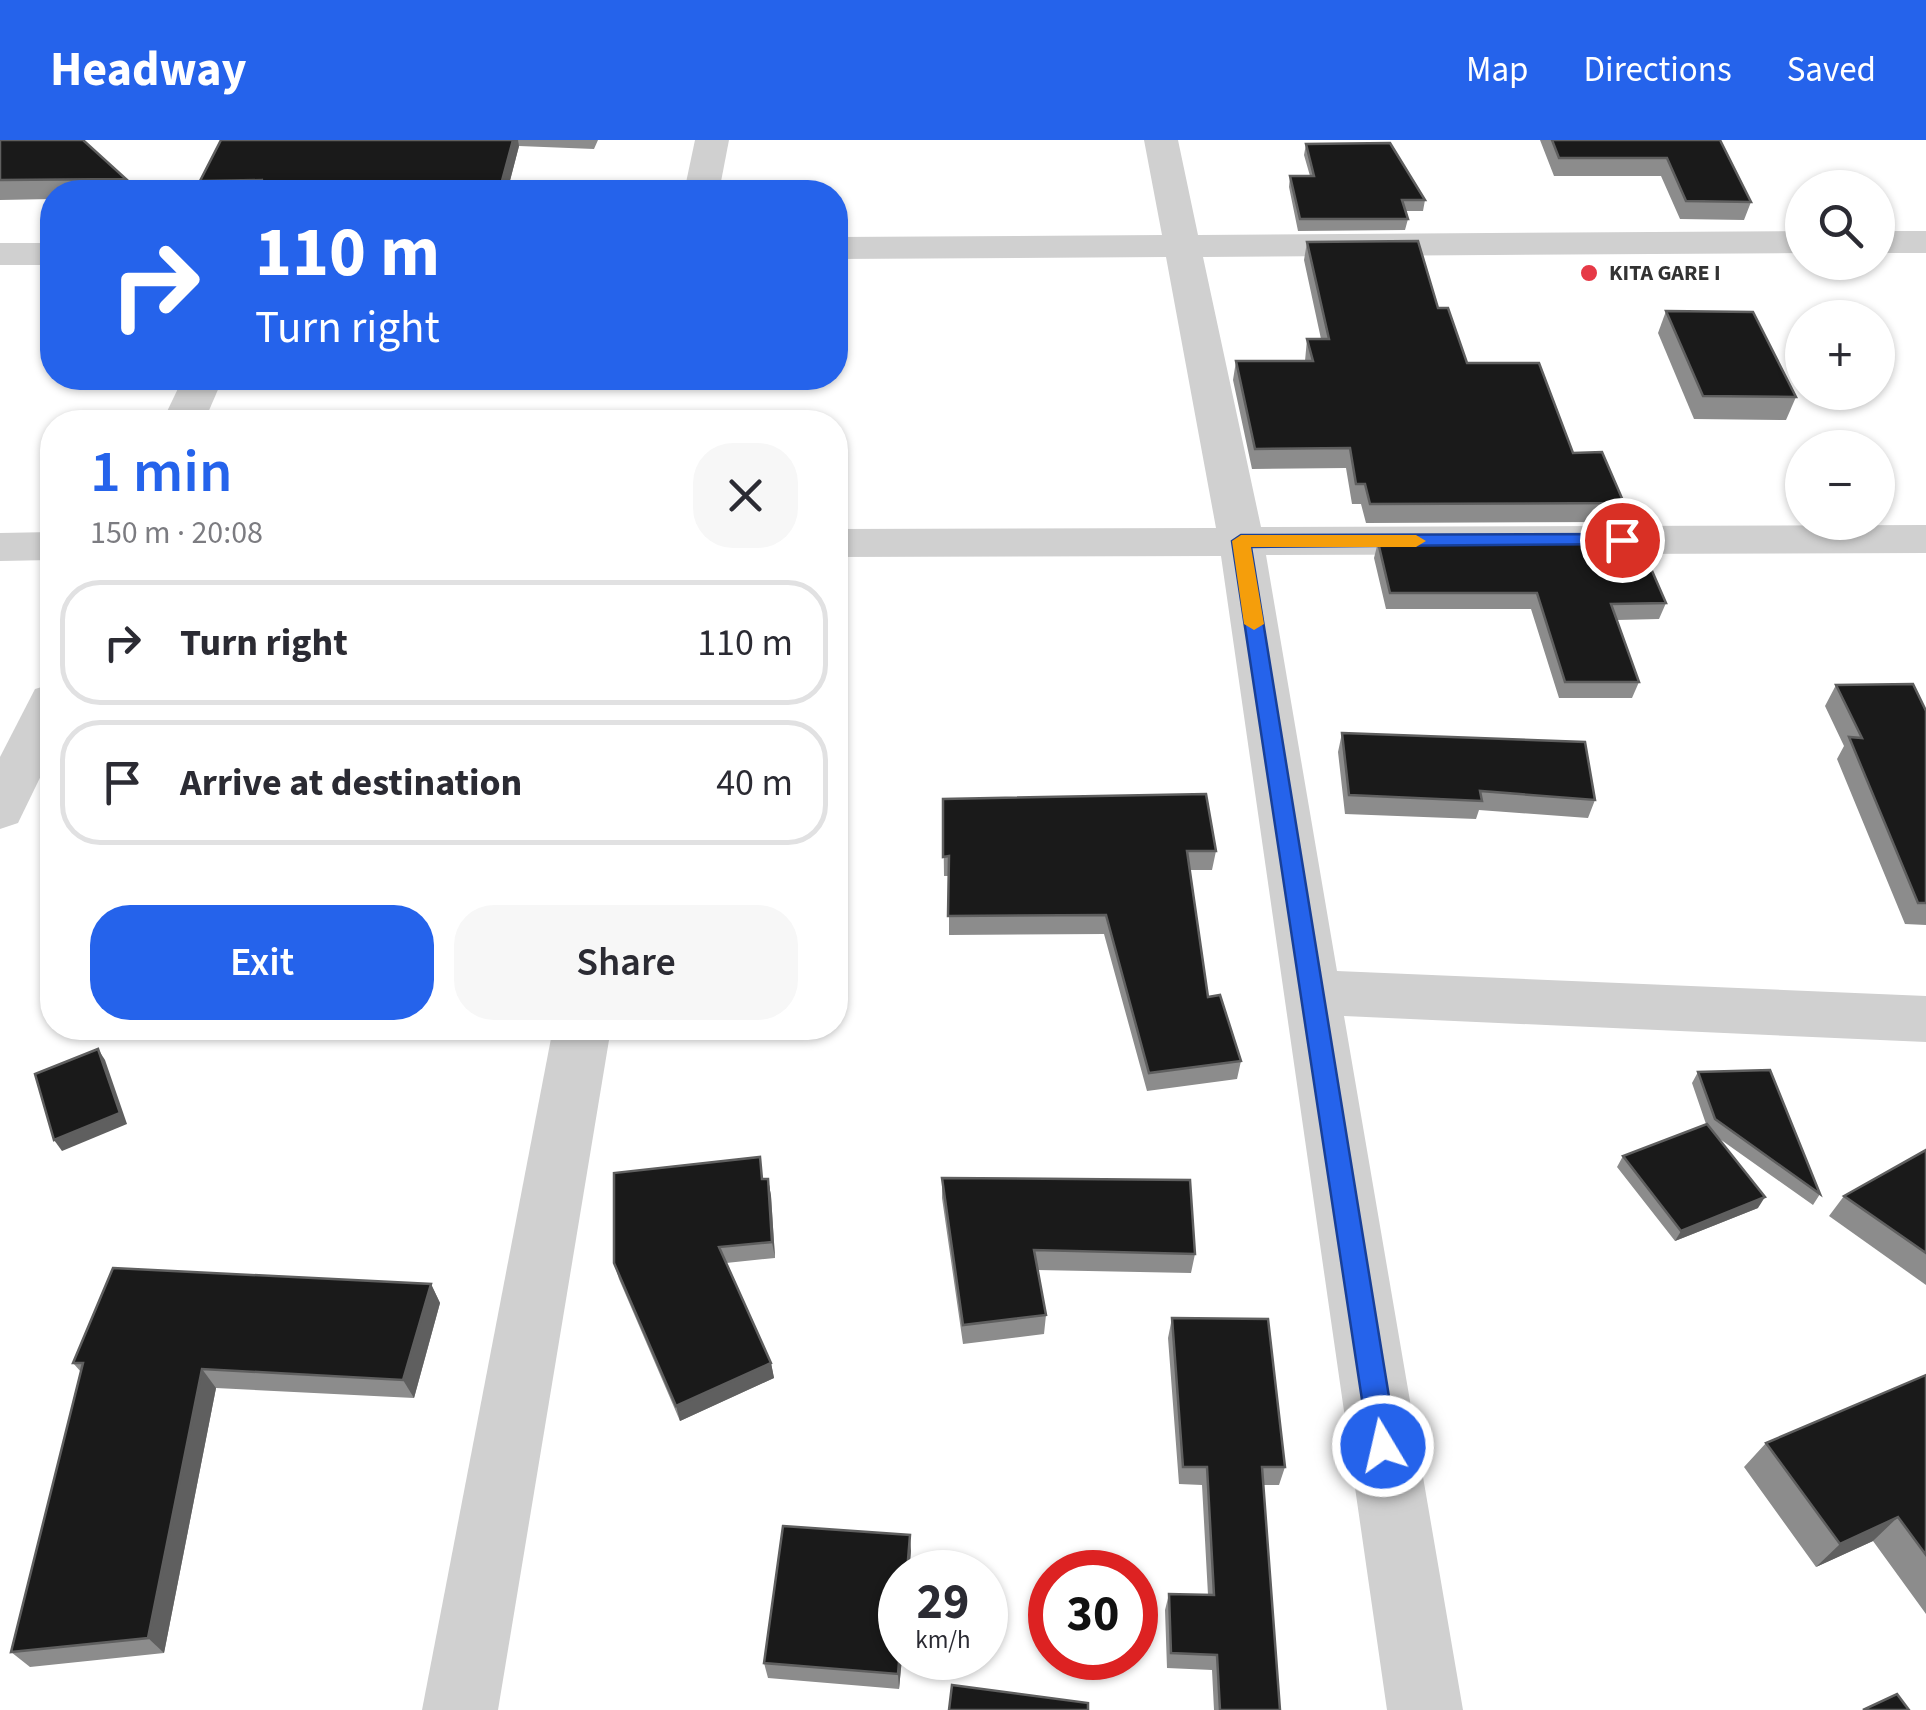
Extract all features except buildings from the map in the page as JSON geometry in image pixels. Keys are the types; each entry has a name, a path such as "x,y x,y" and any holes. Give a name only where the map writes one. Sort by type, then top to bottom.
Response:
{"street":[{"path":"704,180 712,140"},
{"path":"1160,140 1241,541 1424,1710"},
{"path":"848,248 1785,242"},
{"path":"1895,242 1926,242"},
{"path":"0,254 40,254"},
{"path":"848,543 1926,540"},
{"path":"0,547 40,546"},
{"path":"0,810 40,726"},
{"path":"1312,992 1926,1020"},
{"path":"460,1710 580,1040"}],"slow traffic":[{"path":"1254,624 1241,541 1416,541"}],"place":[{"name":"KITA GARE I","path":"1589,273"}],"route":[{"path":"1383,1446 1241,541 1622,540"}]}
